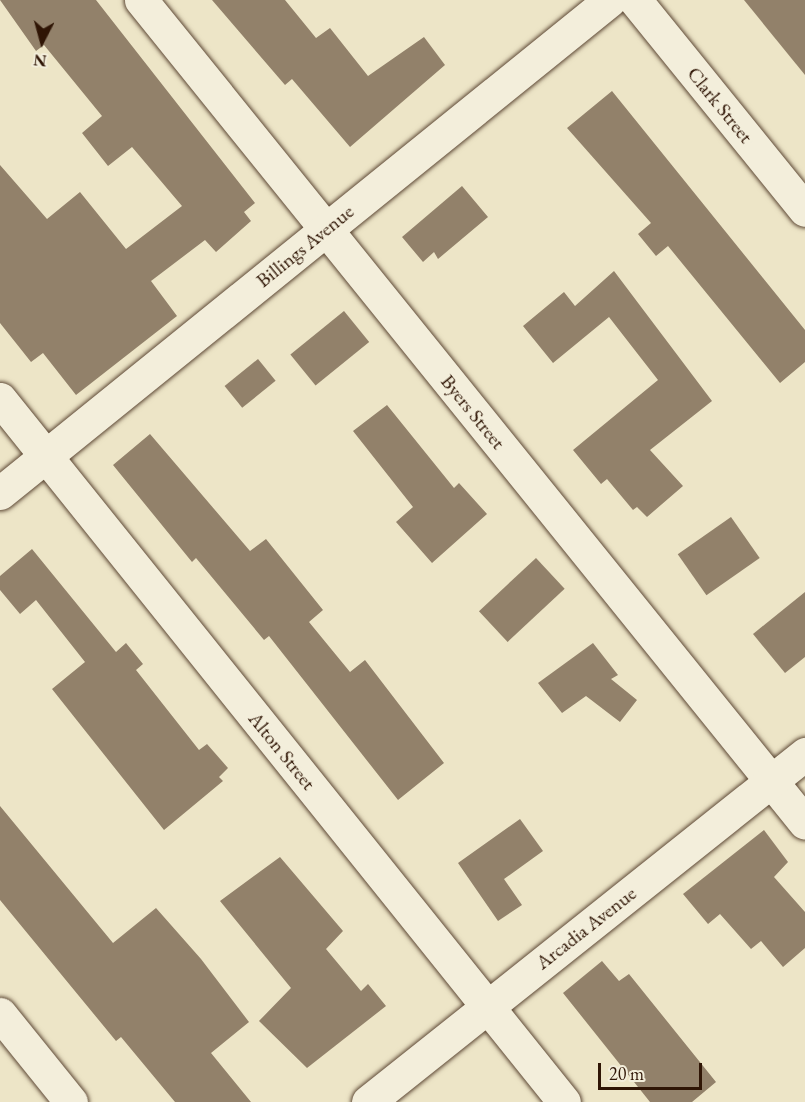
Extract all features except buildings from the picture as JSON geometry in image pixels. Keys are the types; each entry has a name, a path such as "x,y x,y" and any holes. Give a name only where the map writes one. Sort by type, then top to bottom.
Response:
{"street":[{"name":"Byers Street","path":"141,0 805,823"},
{"name":"Billings Avenue","path":"0,493 610,0"},
{"name":"Clark Street","path":"634,0 805,210"},
{"name":"Alton Street","path":"0,399 564,1102"},
{"name":"Arcadia Avenue","path":"368,1102 805,754"},
{"path":"0,1014 71,1102"}]}
